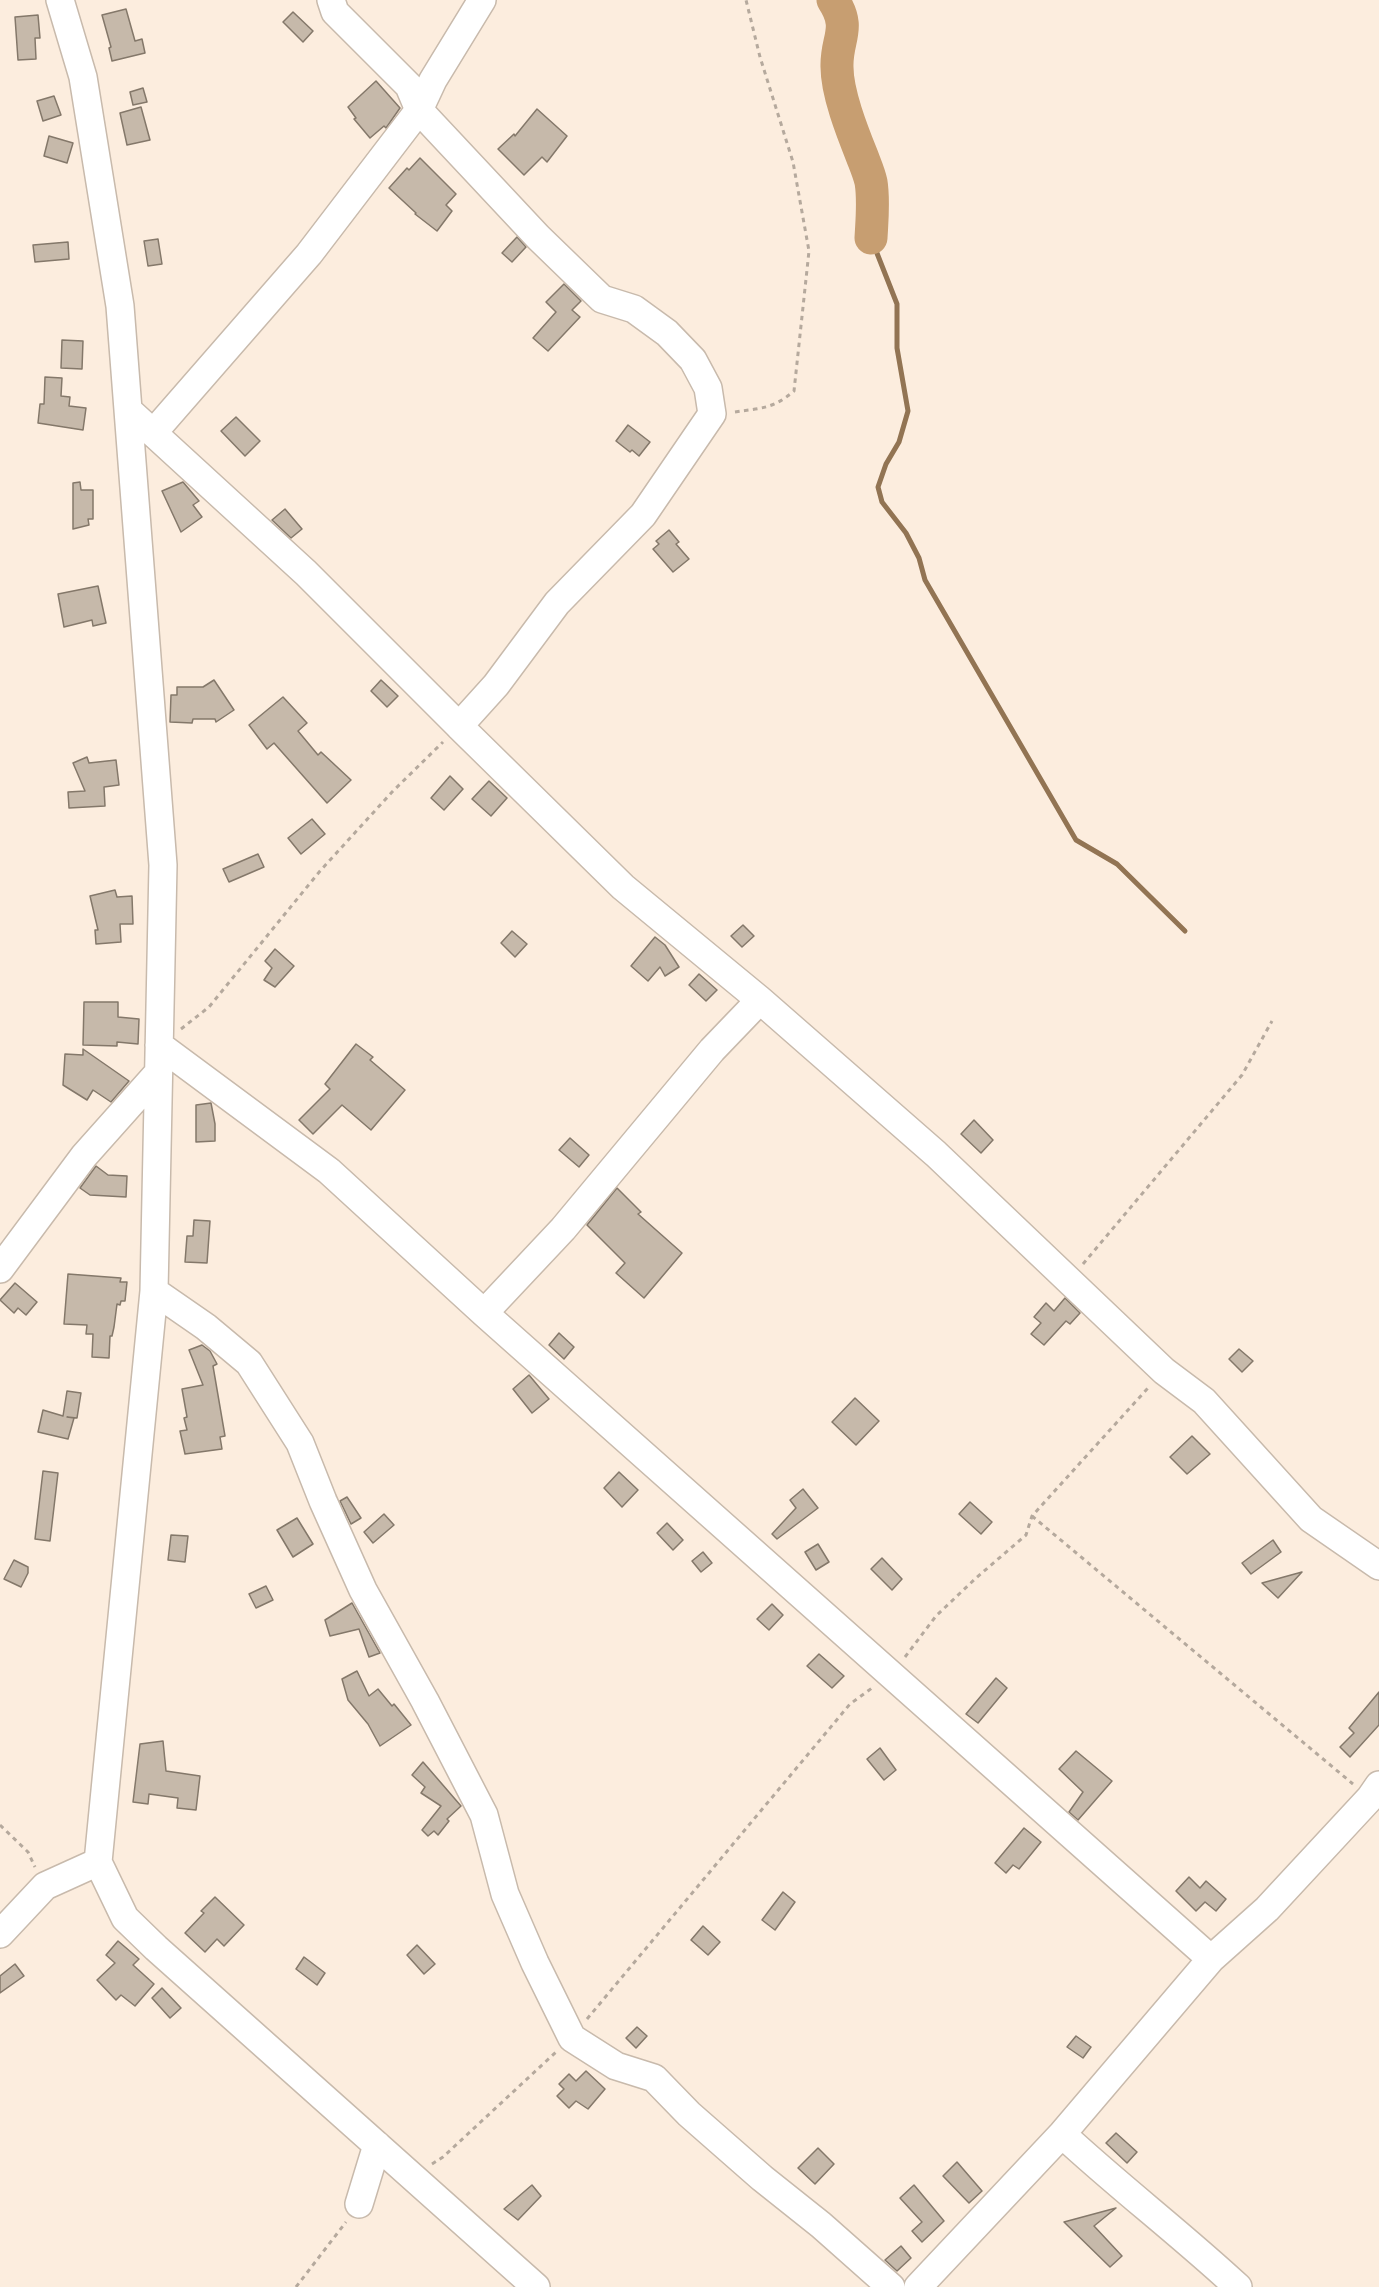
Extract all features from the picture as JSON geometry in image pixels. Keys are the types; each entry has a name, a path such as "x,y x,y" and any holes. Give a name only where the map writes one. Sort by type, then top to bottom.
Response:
{"street":[{"path":"60,0 83,77 120,306 163,865 154,1291 98,1862 125,1918 536,2287"},
{"path":"331,0 335,12 409,86 419,110 538,237 602,299 634,309 667,333 693,360 708,388 712,414 643,515 557,603 496,685 459,726"},
{"path":"153,433 309,254 419,110 433,80 482,0"},
{"path":"128,410 306,573 623,887 760,1000 936,1154 1164,1371 1204,1401 1311,1519 1379,1566"},
{"path":"484,1313 563,1229 712,1050 760,1000"},
{"path":"159,1045 329,1171 484,1313 1211,1959"},
{"path":"0,1269 84,1156 158,1073"},
{"path":"154,1291 206,1327 249,1364 300,1443 322,1501 363,1590 425,1701 484,1815 505,1894 535,1963 572,2038 616,2066 654,2078 689,2114 891,2287"},
{"path":"918,2287 1062,2134 1211,1959 1267,1909 1376,1796"},
{"path":"0,1934 45,1886 98,1862"},
{"path":"1062,2134 1107,2177 1203,2255 1238,2287"},
{"path":"359,2204 377,2145"}],"path":[{"path":"712,414 764,408 780,403 794,391 808,251 793,162 760,57 746,0"},
{"path":"159,1045 209,1007 320,871 393,791 459,726"},
{"path":"1069,1281 1242,1075 1272,1021"},
{"path":"412,2177 443,2157 572,2038 850,1704 891,1675 936,1616 976,1578 1026,1536 1032,1516 1164,1371"},
{"path":"1032,1516 1376,1796"},
{"path":"0,1825 28,1852 45,1886"}],"building":[{"path":"126,9 135,41 142,39 145,53 112,61 109,48 111,47 102,15"},
{"path":"293,12 313,31 303,42 283,22"},
{"path":"38,15 40,38 35,38 36,59 18,60 15,17"},
{"path":"376,81 400,108 386,128 384,126 370,138 354,119 356,118 348,107"},
{"path":"143,88 147,102 133,105 130,92"},
{"path":"54,96 61,115 43,121 37,101"},
{"path":"141,107 150,140 127,145 120,113"},
{"path":"537,109 567,136 547,162 542,157 524,175 498,149 514,134 515,136"},
{"path":"49,136 73,143 67,163 44,156"},
{"path":"420,158 456,194 446,205 452,211 437,231 415,214 389,188 407,168 409,170"},
{"path":"517,237 526,247 512,262 502,253"},
{"path":"158,239 162,264 148,266 144,241"},
{"path":"68,242 69,259 35,262 33,245"},
{"path":"564,284 581,301 572,310 580,317 548,351 533,338 556,312 546,302"},
{"path":"62,340 83,341 82,369 61,368"},
{"path":"45,377 62,378 61,396 70,397 69,406 86,408 83,430 38,423 40,404 44,404"},
{"path":"236,417 260,441 245,456 221,431"},
{"path":"628,425 650,442 639,456 616,441"},
{"path":"80,482 81,490 93,490 93,519 88,519 89,525 73,529 73,483"},
{"path":"183,482 199,501 193,505 202,517 181,532 162,491"},
{"path":"285,509 302,529 291,538 272,520"},
{"path":"669,530 679,542 676,544 689,559 673,572 653,549 659,544 656,541"},
{"path":"98,586 106,623 93,626 92,620 64,627 58,594"},
{"path":"214,680 234,710 216,722 215,719 193,719 192,723 170,722 171,695 177,695 177,687 203,687"},
{"path":"381,680 398,696 387,707 371,691"},
{"path":"283,697 307,723 298,731 318,755 321,752 351,780 327,803 274,743 267,749 249,725"},
{"path":"87,757 89,763 116,760 119,785 104,787 105,806 69,808 68,792 85,791 73,763"},
{"path":"450,776 463,789 444,810 431,798"},
{"path":"489,781 507,798 491,816 472,799"},
{"path":"312,819 325,834 301,854 288,838"},
{"path":"258,854 264,867 229,882 223,869"},
{"path":"115,890 117,897 132,896 133,924 120,924 121,942 96,944 95,930 98,930 90,896"},
{"path":"743,925 754,936 742,947 731,936"},
{"path":"512,931 527,944 515,957 501,943"},
{"path":"655,937 665,945 679,967 665,976 660,967 648,981 631,966"},
{"path":"275,949 294,966 275,987 264,980 272,968 265,961"},
{"path":"699,974 717,990 706,1001 689,985"},
{"path":"84,1002 118,1002 118,1017 139,1019 138,1044 117,1042 117,1046 83,1045"},
{"path":"356,1044 373,1057 370,1060 405,1090 371,1130 342,1105 313,1134 299,1120 330,1089 325,1084"},
{"path":"83,1049 129,1081 111,1102 93,1090 87,1100 63,1085 65,1054 83,1055"},
{"path":"211,1103 215,1141 196,1142 196,1105"},
{"path":"974,1120 993,1140 981,1153 961,1134"},
{"path":"570,1138 589,1155 579,1167 559,1150"},
{"path":"96,1166 108,1175 127,1176 126,1197 90,1195 80,1188"},
{"path":"617,1188 641,1212 638,1214 682,1253 644,1298 616,1273 625,1263 587,1225"},
{"path":"194,1220 210,1221 207,1263 185,1262 187,1236 193,1236"},
{"path":"68,1274 121,1278 120,1282 127,1282 125,1301 121,1301 120,1305 117,1304 114,1327 112,1336 110,1336 109,1358 92,1357 93,1334 86,1334 87,1325 64,1324"},
{"path":"15,1283 37,1302 26,1315 18,1308 14,1313 0,1300"},
{"path":"1065,1298 1080,1313 1070,1324 1066,1321 1044,1345 1031,1334 1041,1323 1034,1317 1046,1303 1054,1311"},
{"path":"559,1333 574,1347 564,1359 549,1345"},
{"path":"202,1345 210,1351 217,1364 213,1366 225,1436 220,1437 222,1449 185,1454 180,1431 187,1430 182,1389 203,1385 189,1350"},
{"path":"1239,1349 1253,1361 1242,1372 1229,1359"},
{"path":"529,1375 549,1399 532,1413 513,1389"},
{"path":"67,1391 81,1393 77,1418 67,1417 74,1418 68,1439 38,1432 43,1410 63,1416"},
{"path":"855,1398 879,1421 856,1445 832,1422"},
{"path":"1192,1436 1210,1454 1187,1474 1170,1457"},
{"path":"43,1471 58,1473 50,1541 35,1539"},
{"path":"619,1472 638,1490 622,1507 604,1488"},
{"path":"803,1489 818,1508 777,1539 772,1534 796,1508 790,1500"},
{"path":"347,1497 361,1518 351,1524 340,1501"},
{"path":"970,1502 992,1522 981,1534 959,1514"},
{"path":"384,1514 394,1525 373,1543 364,1532"},
{"path":"297,1518 313,1544 293,1557 277,1530"},
{"path":"667,1523 683,1540 673,1550 657,1533"},
{"path":"171,1535 188,1536 185,1562 168,1560"},
{"path":"1273,1540 1281,1552 1251,1574 1242,1563"},
{"path":"818,1544 829,1562 816,1570 805,1552"},
{"path":"703,1552 712,1563 701,1572 692,1561"},
{"path":"882,1558 902,1579 892,1590 871,1569"},
{"path":"14,1560 28,1567 28,1573 21,1587 4,1579"},
{"path":"1302,1572 1278,1598 1262,1583"},
{"path":"266,1586 273,1600 256,1608 249,1594"},
{"path":"352,1603 380,1653 369,1657 359,1629 330,1636 325,1620"},
{"path":"772,1604 783,1615 769,1630 757,1619"},
{"path":"819,1654 844,1676 832,1688 807,1666"},
{"path":"357,1671 369,1696 378,1689 411,1725 380,1746 368,1724 348,1700 342,1679"},
{"path":"996,1678 1007,1688 978,1723 966,1714"},
{"path":"1379,1692 1379,1725 1350,1757 1340,1747 1354,1733 1349,1728"},
{"path":"163,1741 166,1771 200,1776 196,1810 177,1808 178,1798 149,1794 148,1804 133,1802 140,1744"},
{"path":"880,1748 896,1770 884,1780 867,1759"},
{"path":"1076,1751 1112,1781 1078,1820 1069,1812 1083,1792 1059,1769"},
{"path":"423,1762 461,1806 447,1819 449,1821 438,1835 434,1831 428,1836 422,1830 441,1806 421,1793 425,1787 412,1775"},
{"path":"1024,1828 1041,1842 1019,1869 1013,1865 1006,1873 995,1863"},
{"path":"1189,1877 1200,1888 1206,1881 1226,1899 1216,1911 1205,1902 1196,1911 1176,1891"},
{"path":"783,1892 795,1902 775,1930 762,1920"},
{"path":"215,1897 244,1925 224,1946 217,1939 205,1952 185,1933"},
{"path":"703,1926 720,1942 708,1955 691,1940"},
{"path":"118,1941 139,1959 133,1965 154,1984 135,2006 121,1995 116,2000 97,1980 115,1963 106,1955"},
{"path":"417,1945 435,1964 424,1974 407,1955"},
{"path":"304,1957 325,1973 317,1985 296,1969"},
{"path":"15,1964 24,1976 0,1993 0,1976"},
{"path":"162,1988 181,2008 170,2018 152,1998"},
{"path":"637,2027 647,2036 636,2048 626,2038"},
{"path":"1076,2036 1091,2047 1083,2058 1067,2047"},
{"path":"586,2071 605,2089 588,2109 576,2101 569,2108 557,2096 564,2089 559,2084 569,2074 576,2081"},
{"path":"1116,2133 1137,2152 1127,2163 1106,2143"},
{"path":"818,2148 834,2164 815,2184 798,2168"},
{"path":"957,2162 982,2191 969,2203 943,2176"},
{"path":"532,2185 541,2196 518,2220 504,2209"},
{"path":"914,2185 944,2221 922,2242 912,2231 922,2222 900,2198"},
{"path":"1116,2208 1094,2226 1122,2256 1110,2267 1064,2222"},
{"path":"901,2246 911,2258 897,2271 885,2260"}],"waterway":[{"path":"833,0 842,19 842,34 837,57 842,100 871,182 873,203 871,238"},
{"path":"871,238 897,304 897,348 908,411 899,442 886,464 878,487 882,502 906,533 919,558 925,580 1076,840 1117,864 1185,931"}]}
